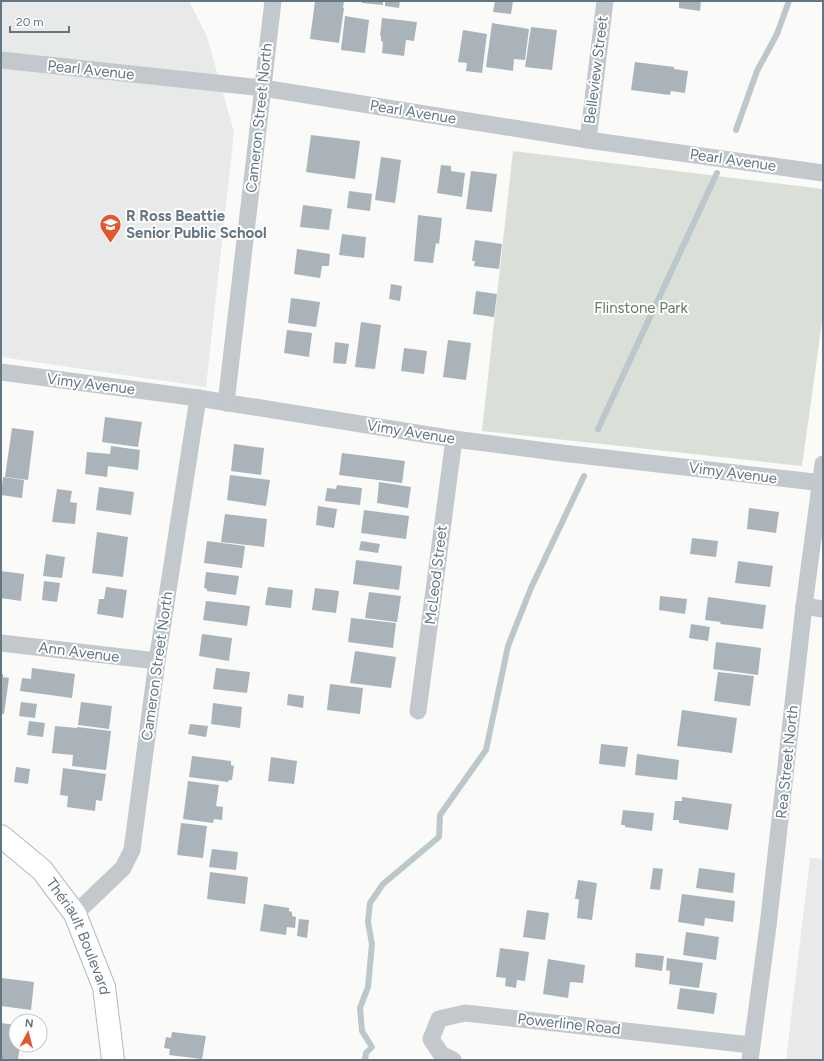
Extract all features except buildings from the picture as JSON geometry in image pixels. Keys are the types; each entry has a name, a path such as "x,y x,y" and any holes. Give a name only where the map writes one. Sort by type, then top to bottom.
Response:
{"main road":[{"name":"Thériault Boulevard","path":"1,836 42,870 75,914 104,987 113,1060"}],"street":[{"name":"Cameron Street North","path":"226,403 273,1"},
{"name":"Belleview Street","path":"588,140 605,1"},
{"name":"Pearl Avenue","path":"1,60 262,88 588,140 823,173"},
{"name":"Vimy Avenue","path":"1,372 198,398 454,439 822,483"},
{"name":"Cameron Street North","path":"75,914 122,868 132,850 157,661 198,398"},
{"name":"McLeod Street","path":"418,711 454,439"},
{"name":"Rea Street North","path":"750,1052 768,926 804,606 822,483 823,464"},
{"path":"804,606 823,608"},
{"name":"Ann Avenue","path":"1,643 157,661"},
{"name":"Powerline Road","path":"453,1060 441,1054 431,1039 439,1019 465,1013 750,1052"}],"shaded area":[{"name":"R Ross Beattie Senior Public School","path":"1,1 189,1 207,37 234,132 206,387 1,357"},
{"path":"810,858 823,859 823,1060 786,1060"}],"green space":[{"name":"Flinstone Park","path":"513,151 823,189 823,315 802,466 482,431"}],"waterway":[{"path":"736,130 757,71 777,34 789,1"},
{"path":"598,429 717,173"},
{"path":"365,1060 366,1053 372,1047 362,1031 360,1008 368,987 372,944 368,922 370,903 383,884 439,837 440,815 486,750 508,646 531,588 584,476"}],"place":[{"name":"R Ross Beattie Senior Public School","path":"111,244"}]}
